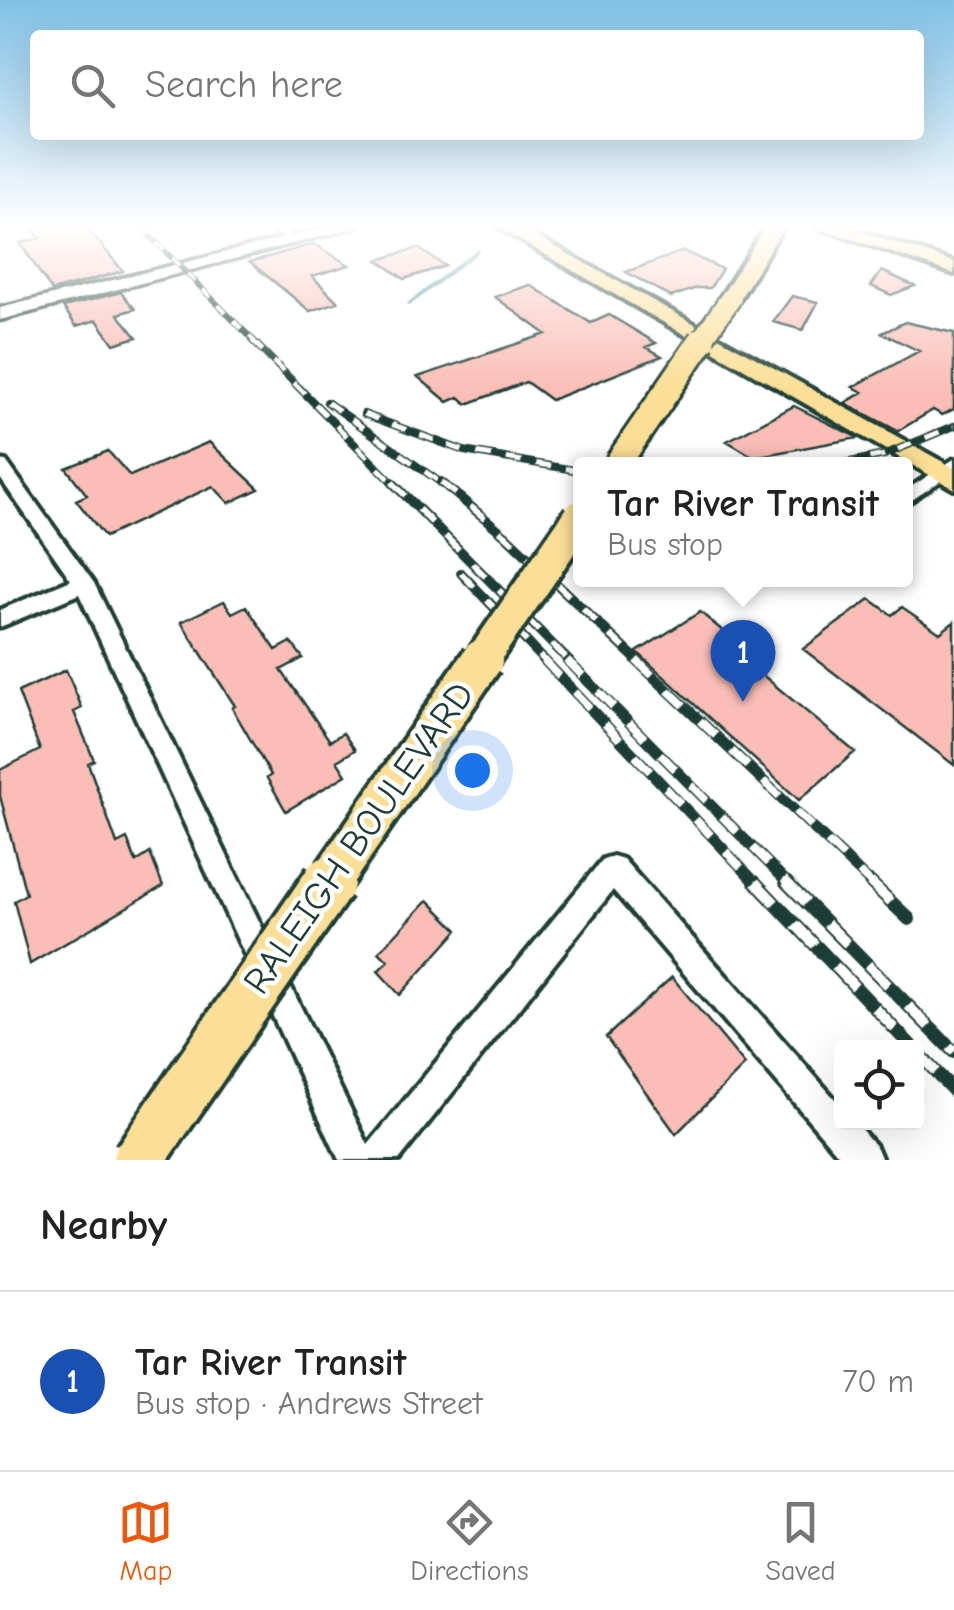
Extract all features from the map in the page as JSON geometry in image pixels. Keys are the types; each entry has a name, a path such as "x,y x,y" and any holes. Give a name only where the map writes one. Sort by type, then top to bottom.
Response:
{"main road":[{"path":"601,281 950,472"},
{"path":"621,457 741,281"},
{"name":"RALEIGH BOULEVARD","path":"138,1160 573,527"}],"street":[{"path":"0,314 133,281"},
{"path":"0,465 84,584 357,1160"},
{"path":"913,494 950,472"},
{"path":"0,618 84,584"},
{"path":"377,1160 613,869 865,1160"}],"building":[{"path":"45,281 87,281 52,291"},
{"path":"273,281 317,281 338,302 310,311"},
{"path":"642,281 714,281 710,288 671,297"},
{"path":"875,281 904,281 915,286 891,295 871,286"},
{"path":"530,285 591,323 609,315 656,343 646,347 662,356 551,400 526,382 467,404 459,397 448,402 418,377 546,334 495,297"},
{"path":"121,292 135,309 118,314 137,337 114,344 97,320 76,326 63,307"},
{"path":"792,296 818,302 803,330 773,322"},
{"path":"905,322 954,333 954,409 942,415 933,410 898,431 845,403 863,392 853,387 919,351 882,333"},
{"path":"794,406 858,438 754,457 727,441"},
{"path":"209,442 259,489 229,503 213,486 105,537 76,500 87,495 66,468 108,451 130,476"},
{"path":"870,599 892,615 902,607 940,633 954,622 954,765 803,649"},
{"path":"224,601 232,613 246,606 276,650 291,642 303,658 281,670 330,741 343,733 355,750 337,761 346,775 286,811 267,778 271,775 232,708 235,706 181,622"},
{"path":"700,612 724,632 717,637 855,752 799,800 637,652"},
{"path":"66,670 82,708 74,712 94,760 88,763 117,844 127,839 136,862 150,853 163,886 30,964 14,901 26,894 0,796 0,770 40,750 18,692"},
{"path":"428,900 458,930 400,995 378,971 388,961 379,952"},
{"path":"672,977 745,1065 676,1134 606,1037"}],"waterway":[{"path":"409,304 438,281"}],"railway":[{"path":"195,281 255,342"},
{"path":"252,340 395,485"},
{"path":"327,402 444,485"},
{"path":"364,414 464,451 573,470"},
{"path":"874,457 954,426"},
{"path":"392,482 570,662"},
{"path":"441,482 505,535 639,662"},
{"path":"461,573 546,662"},
{"path":"544,660 757,884"},
{"path":"567,660 789,884"},
{"path":"636,660 872,884"},
{"path":"755,882 905,1040"},
{"path":"786,882 954,1052"},
{"path":"870,882 909,919"},
{"path":"924,1059 954,1091"}],"place":[{"name":"Tar River Transit","path":"743,702"}]}
